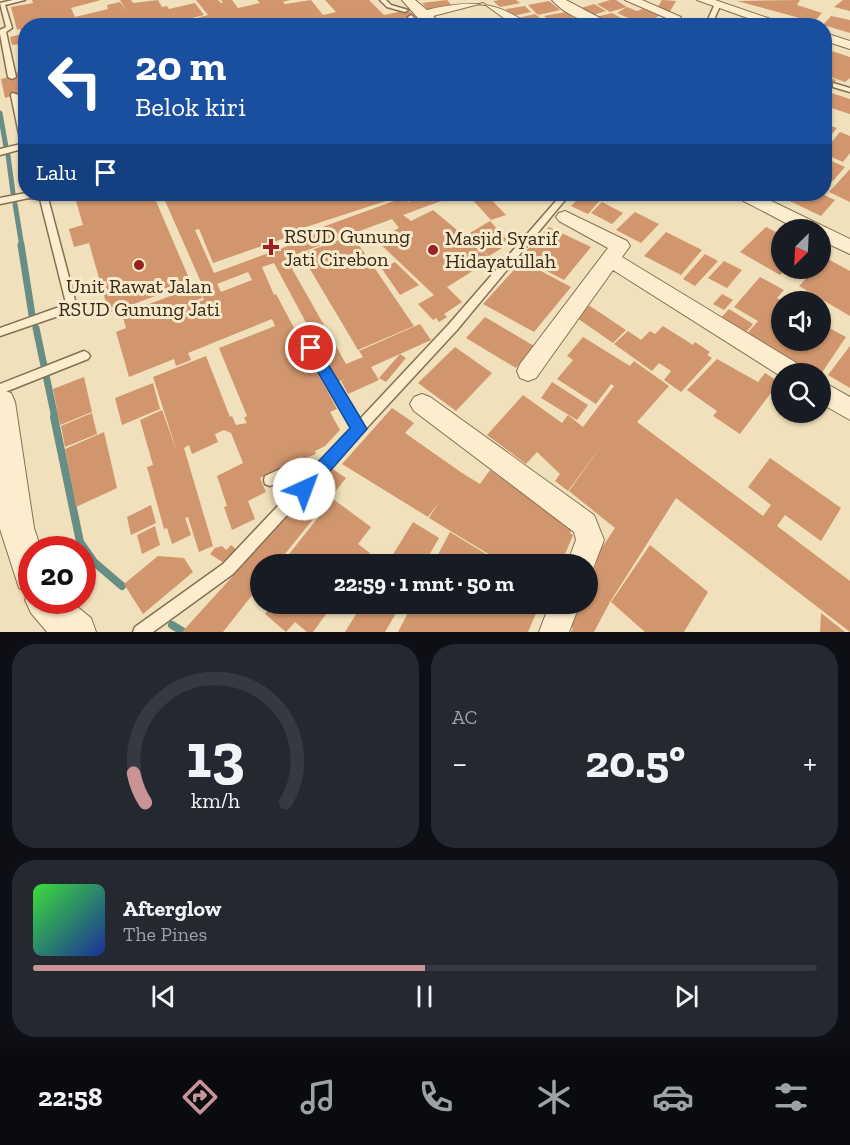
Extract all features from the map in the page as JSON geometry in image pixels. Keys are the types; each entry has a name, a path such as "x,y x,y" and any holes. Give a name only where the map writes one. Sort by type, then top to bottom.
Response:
{"street":[{"path":"421,18 484,0 512,18"},
{"path":"558,0 572,10 590,18"},
{"path":"631,0 675,17"},
{"path":"703,0 758,18"},
{"path":"407,5 417,18"},
{"path":"832,39 850,45"},
{"path":"758,201 793,219"},
{"path":"528,370 619,249 616,242 566,217"},
{"path":"831,238 850,247"},
{"path":"611,259 778,363"},
{"path":"831,397 850,410"},
{"path":"0,402 4,478 14,536 18,544"},
{"path":"422,404 585,524 590,540 585,554"},
{"path":"57,614 77,632"},
{"path":"554,632 561,614"}],"lane":[{"path":"12,76 2,32 9,28 1,2 22,0"},
{"path":"383,0 389,6 407,5"},
{"path":"712,18 717,6"},
{"path":"836,85 850,90"},
{"path":"15,95 18,110"},
{"path":"0,152 18,147"},
{"path":"0,201 18,197"},
{"path":"0,332 66,309 72,302 46,201"},
{"path":"140,632 228,569 453,327 560,201"},
{"path":"311,348 359,429"},
{"path":"0,389 84,356"},
{"path":"270,480 304,464 319,472"}],"building":[{"path":"32,0 101,0 71,8 75,17 108,9 107,5 120,2 127,12 120,0 131,0 133,3 158,0 162,7 167,6 169,9 195,3 204,15 192,18 18,18 17,30 11,7 33,3"},
{"path":"196,0 218,0 223,3 221,0 232,0 238,8 260,3 257,0 290,0 283,2 285,4 311,0 323,15 336,12 325,0 369,0 384,15 408,10 415,16 408,18 197,18 208,15"},
{"path":"447,0 452,6 428,10 422,3"},
{"path":"516,0 520,3 500,7 493,1"},
{"path":"616,0 627,7 610,12 597,4"},
{"path":"662,0 676,1 669,13 656,10"},
{"path":"800,0 797,5 822,13 818,18 799,18 737,1"},
{"path":"843,0 850,0 850,11 834,7"},
{"path":"549,1 560,10 538,15 528,5"},
{"path":"594,4 606,11 590,16 578,9"},
{"path":"525,6 531,12 512,16 506,9"},
{"path":"627,7 660,15 655,18 628,18 617,13"},
{"path":"566,12 574,18 546,18 544,16"},
{"path":"612,13 621,18 598,18 596,17"},
{"path":"535,14 540,18 518,18"},
{"path":"831,16 850,20 850,33 832,28 832,18 829,18"},
{"path":"18,35 18,44 12,45 10,37"},
{"path":"832,51 850,57 850,78 845,82 832,77"},
{"path":"18,72 18,94 5,98 1,79 15,76 14,73"},
{"path":"832,93 850,99 850,114 832,108"},
{"path":"840,132 850,136 850,153 843,162 832,157 832,142"},
{"path":"832,161 845,167 832,180"},
{"path":"850,169 850,202 832,193 832,189"},
{"path":"835,200 821,216 790,201"},
{"name":"Unit Rawat Jalan RSUD Gunung Jati","path":"76,201 156,201 191,283 109,313 89,243 74,247 69,229 83,225"},
{"path":"165,201 386,201 303,228 306,233 394,201 441,201 403,215 411,221 433,210 492,259 447,287 462,302 444,314 447,317 439,322 436,318 433,320 418,304 434,295 376,240 399,228 392,219 286,258 346,364 363,357 359,351 420,324 431,340 371,367 379,380 348,394 341,381 348,377 338,382 274,263 262,267 274,295 276,294 337,409 330,412 340,430 325,446 315,451 316,454 260,478 266,492 248,501 255,519 232,530 217,476 243,463 231,433 224,430 215,434 218,442 192,454 189,445 184,448 213,546 199,552 188,517 185,518 191,535 172,544 167,528 164,529 147,467 153,465 140,420 162,410 177,452 153,377 206,356 230,417 232,416 236,425 247,423 244,418 247,416 219,348 275,326 272,319 188,353 191,360 176,366 174,359 129,377 116,332 126,328 122,314 200,285 202,290 204,289","holes":["199,229 213,263 291,236 296,243 214,273 195,230","248,272 252,280 221,292 217,284","202,290 200,291 204,300 182,306 202,298 199,291"]},
{"path":"474,201 493,201 506,215 491,220"},
{"path":"576,201 599,201 588,214 571,206"},
{"path":"602,202 623,213 612,224 591,213"},
{"path":"635,212 659,224 641,243 616,230"},
{"path":"490,221 510,243 489,256 465,236"},
{"path":"549,227 591,247 564,280 520,257"},
{"path":"766,227 771,230 771,270 740,252"},
{"path":"666,232 702,250 681,275 644,256"},
{"path":"352,235 414,326 358,350 301,254"},
{"path":"705,254 718,261 695,286 683,279"},
{"path":"522,261 571,287 534,332 483,304"},
{"path":"724,261 742,270 727,288 708,278"},
{"path":"831,261 850,271 850,316 831,305 831,291 808,291 799,286 806,279 831,279"},
{"path":"395,262 419,285 400,295 382,269"},
{"path":"760,277 784,290 771,291 771,351 831,351 831,329 846,337 828,363 788,363 745,336 758,321 734,307"},
{"path":"722,294 733,300 724,310 713,304"},
{"path":"587,304 626,330 613,343 574,316"},
{"path":"729,309 753,324 743,336 718,321"},
{"path":"485,317 534,346 516,368 466,338"},
{"path":"663,326 693,345 695,342 710,352 707,355 712,358 681,392 664,380 671,371 659,363 652,371 614,344 628,331 641,340 650,331 655,334"},
{"path":"583,337 630,366 634,361 669,386 637,422 763,516 771,505 748,487 770,458 841,508 821,541 785,515 777,526 850,581 850,632 676,498 610,602 594,632 571,632 573,628 570,626 574,614 598,614 598,558 601,549 615,528 569,491 604,442 568,491 555,481 560,474 537,452 526,464 487,435 523,395 562,423 568,415 583,427 614,386 611,384 596,404 557,379 573,360 567,356"},
{"path":"850,346 850,388 831,377 831,371"},
{"path":"455,347 492,373 456,411 418,383"},
{"path":"400,354 406,358 386,382 379,378"},
{"path":"717,359 758,382 765,373 771,377 771,393 740,434 713,416 717,411 687,390"},
{"path":"84,377 92,412 60,425 53,389"},
{"path":"552,382 588,405 577,420 541,398"},
{"path":"153,383 160,409 122,425 115,398"},
{"path":"392,408 414,423 405,433 462,473 480,484 490,470 572,529 570,533 573,535 565,554 488,554 429,518 439,502 428,517 342,464"},
{"path":"92,413 97,434 65,447 61,426"},
{"path":"104,432 117,488 76,507 65,449"},
{"path":"331,468 346,478 285,554 253,554"},
{"path":"333,499 371,527 358,544 369,554 289,554"},
{"path":"151,505 156,523 131,535 127,517"},
{"path":"413,522 439,538 430,554 393,554"},
{"path":"155,526 160,545 142,554 137,535"},
{"path":"450,532 486,554 438,554"},
{"path":"231,545 239,552 224,563 210,554 215,548 222,546 226,550"},
{"path":"650,545 708,592 684,632 645,632 611,602"},
{"path":"158,556 184,558 193,572 143,614 124,584"},
{"path":"250,557 250,598 223,632 182,632"},
{"path":"821,613 845,632 820,632"},
{"path":"265,614 326,614 313,632 307,632 295,622 286,632"},
{"path":"356,614 396,614 385,632 345,632"},
{"path":"407,614 536,614 528,632 398,632"}],"waterway":[{"path":"0,113 6,147"},
{"path":"8,155 13,193"},
{"path":"15,204 22,247"},
{"path":"21,245 32,315"},
{"path":"36,328 55,418"},
{"path":"54,417 80,542 94,562 122,586"},
{"path":"172,625 182,631"}],"place":[{"name":"RSUD Gunung Jati Cirebon","path":"271,247"},
{"name":"Masjid Syarif Hidayatullah","path":"433,250"},
{"name":"Unit Rawat Jalan RSUD Gunung Jati","path":"139,265"}],"route":[{"path":"304,489 359,429 311,348"}]}
